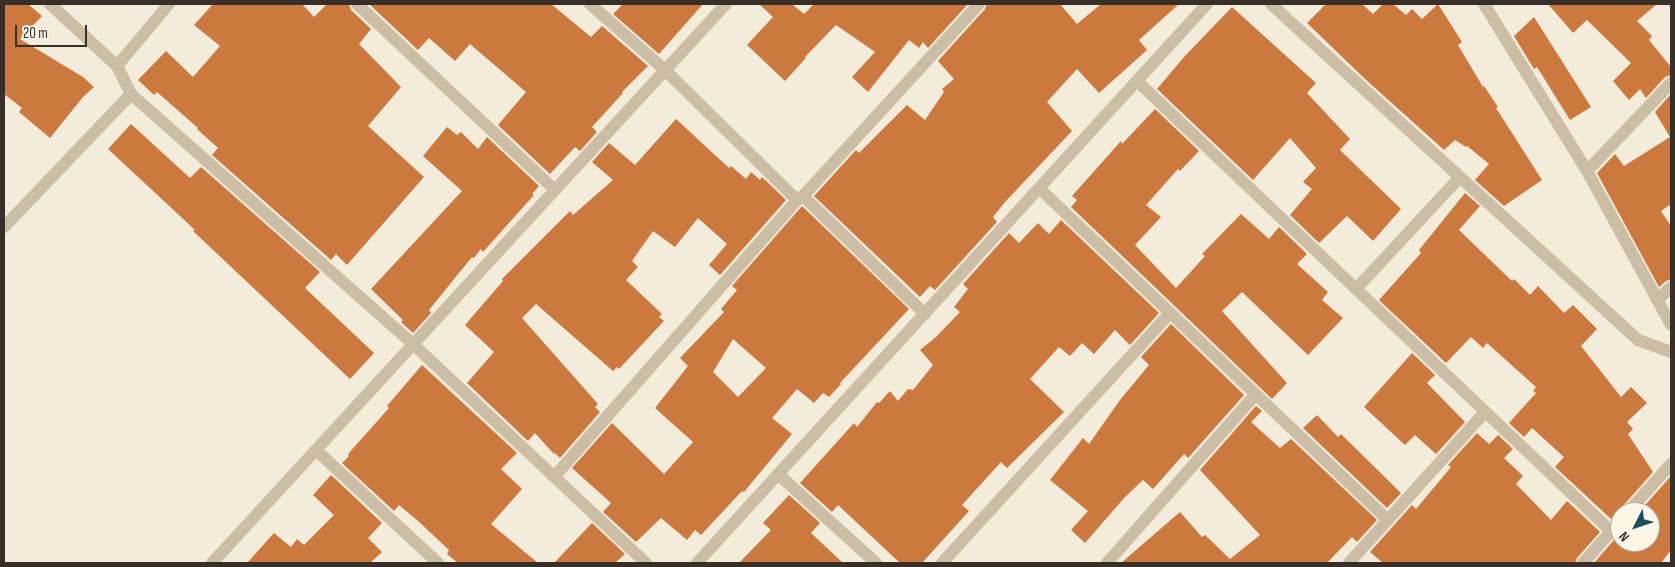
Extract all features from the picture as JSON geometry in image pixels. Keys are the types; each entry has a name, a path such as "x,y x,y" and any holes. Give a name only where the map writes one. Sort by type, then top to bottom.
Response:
{"street":[{"path":"50,4 117,66 131,94 413,344 646,563"},
{"path":"117,66 169,4"},
{"path":"357,4 555,190"},
{"path":"590,4 665,70 926,314"},
{"path":"212,563 726,4"},
{"path":"554,477 800,198 979,4"},
{"path":"697,563 1207,4"},
{"path":"1271,4 1638,340 1671,352"},
{"path":"1484,4 1587,171 1671,326"},
{"path":"1137,81 1610,530"},
{"path":"1587,171 1671,83"},
{"path":"4,227 131,94"},
{"path":"1356,289 1460,178"},
{"path":"1039,188 1388,520"},
{"path":"1657,300 1671,287"},
{"path":"942,563 1170,313"},
{"path":"1107,563 1255,395"},
{"path":"1349,563 1485,412"},
{"path":"316,450 438,563"},
{"path":"1637,502 1671,464"},
{"path":"778,474 876,563"},
{"path":"1583,563 1610,532"}],"building":[{"path":"4,4 28,4 42,16 20,39 83,77 94,87 83,97 50,138 19,112 22,108 4,94"},
{"path":"213,4 302,4 314,17 327,4 349,4 351,10 371,29 359,44 401,87 368,126 424,177 347,265 336,254 331,260 212,155 218,148 157,92 154,95 138,80 166,51 193,77 220,46 194,25"},
{"path":"369,4 551,4 591,37 602,26 648,66 622,92 592,127 597,132 580,151 575,147 550,174 498,125 526,92 470,44 455,61 429,38 418,50"},
{"path":"623,4 703,4 659,54 613,14"},
{"path":"759,4 792,4 804,14 814,4 968,4 928,48 923,42 919,48 909,40 868,92 852,77 875,52 836,25 785,81 747,45 773,17"},
{"path":"987,4 1060,4 1077,24 1101,4 1179,4 1139,40 1147,50 1099,93 1077,69 1047,102 1072,131 1005,202 993,217 997,222 935,290 930,286 920,297 814,196 856,150 859,153 907,105 925,120 944,92 942,89 954,79 938,61 985,9"},
{"path":"1326,4 1362,4 1373,14 1383,4 1393,4 1406,15 1412,9 1422,19 1438,4 1462,42 1458,45 1542,180 1504,206 1475,180 1489,164 1467,146 1455,140 1444,150 1364,78 1307,23"},
{"path":"1548,4 1657,4 1637,21 1652,36 1649,40 1671,67 1671,75 1665,77 1646,98 1640,89 1629,100 1613,81 1631,63 1587,20 1573,33"},
{"path":"1232,7 1316,83 1307,93 1350,139 1340,150 1401,209 1373,241 1347,216 1319,243 1290,215 1312,189 1303,182 1316,168 1290,138 1253,180 1157,89 1184,57"},
{"path":"1534,17 1591,107 1570,120 1537,67 1534,69 1514,36"},
{"path":"1671,94 1671,204 1661,211 1671,226 1671,279 1659,287 1597,173 1615,154 1624,166 1670,137 1655,112"},
{"path":"1155,109 1199,151 1180,171 1178,169 1146,205 1161,217 1135,245 1176,288 1205,256 1202,254 1241,214 1269,239 1279,227 1307,254 1297,264 1328,292 1322,300 1343,318 1308,355 1242,292 1222,311 1287,383 1272,399 1071,207 1077,200 1072,196 1121,141 1122,144"},
{"path":"676,119 729,168 731,166 746,179 751,172 760,180 762,177 786,200 720,275 709,265 727,244 698,218 675,247 653,231 632,261 638,267 626,280 662,314 659,317 664,321 619,369 617,367 613,371 536,304 522,318 598,404 595,407 600,412 560,458 535,433 528,441 467,383 494,352 465,325 503,281 502,279 570,211 573,215 613,180 592,162 609,143 635,165"},
{"path":"131,124 190,178 201,167 320,272 305,288 374,353 350,379 108,149"},
{"path":"447,127 457,135 461,132 478,149 487,137 539,186 532,194 534,195 483,252 481,249 474,258 472,257 429,310 431,313 413,333 401,322 403,320 371,289 462,191 423,156"},
{"path":"1465,193 1480,206 1459,230 1512,281 1514,279 1530,295 1538,286 1564,313 1573,305 1597,329 1581,346 1621,397 1631,387 1647,403 1627,422 1633,429 1628,434 1653,472 1626,502 1610,502 1610,518 1555,467 1564,457 1532,428 1524,437 1509,423 1536,393 1533,391 1536,387 1487,343 1483,348 1471,337 1446,363 1379,300 1421,253 1419,250"},
{"path":"802,206 909,309 829,397 823,393 814,403 797,389 772,418 792,434 744,492 742,491 701,535 695,530 687,540 661,518 636,542 603,512 611,503 572,468 612,423 664,474 693,442 655,408 688,366 680,358 724,312 721,309 737,290 732,286","holes":["733,339 766,368 738,397 713,372"]},
{"path":"1061,220 1159,313 1130,345 1115,330 1094,354 1082,343 1070,356 1059,347 1030,379 1064,412 1007,468 1001,462 962,505 969,511 922,563 900,563 838,505 832,512 800,483 854,423 857,427 877,402 879,403 890,391 898,401 908,389 913,390 933,365 920,350 936,337 960,312 954,307 968,289 963,284 1009,233 1019,243 1038,223 1049,234"},
{"path":"1171,324 1244,395 1188,458 1184,454 1153,489 1143,480 1125,497 1085,543 1071,530 1088,511 1050,480 1083,438 1089,444 1120,400 1149,365 1141,357"},
{"path":"1412,353 1435,375 1427,383 1465,422 1436,454 1415,435 1405,445 1364,407"},
{"path":"422,365 517,453 501,469 522,489 491,524 538,563 458,563 447,554 449,550 417,520 399,505 394,511 342,463 389,408 387,406"},
{"path":"1256,406 1262,411 1251,422 1280,448 1291,439 1377,520 1357,542 1352,537 1327,563 1121,563 1180,512 1202,537 1205,535 1230,559 1260,535 1200,470"},
{"path":"1317,415 1338,437 1341,434 1401,493 1387,508 1303,428"},
{"path":"1477,433 1489,444 1498,435 1513,449 1504,458 1523,476 1516,484 1551,520 1567,501 1600,532 1577,558 1575,563 1383,563 1370,552 1412,505 1416,509 1451,467 1448,465"},
{"path":"331,475 382,523 368,538 382,552 370,563 247,563 274,533 291,547 297,539 304,545 334,515 313,495"},
{"path":"1671,476 1671,550 1661,563 1594,563 1610,545 1610,552 1660,552 1660,502 1648,502"},
{"path":"789,495 820,523 811,533 843,563 739,563 771,530 763,523"},
{"path":"592,523 625,554 615,563 554,563"}]}
